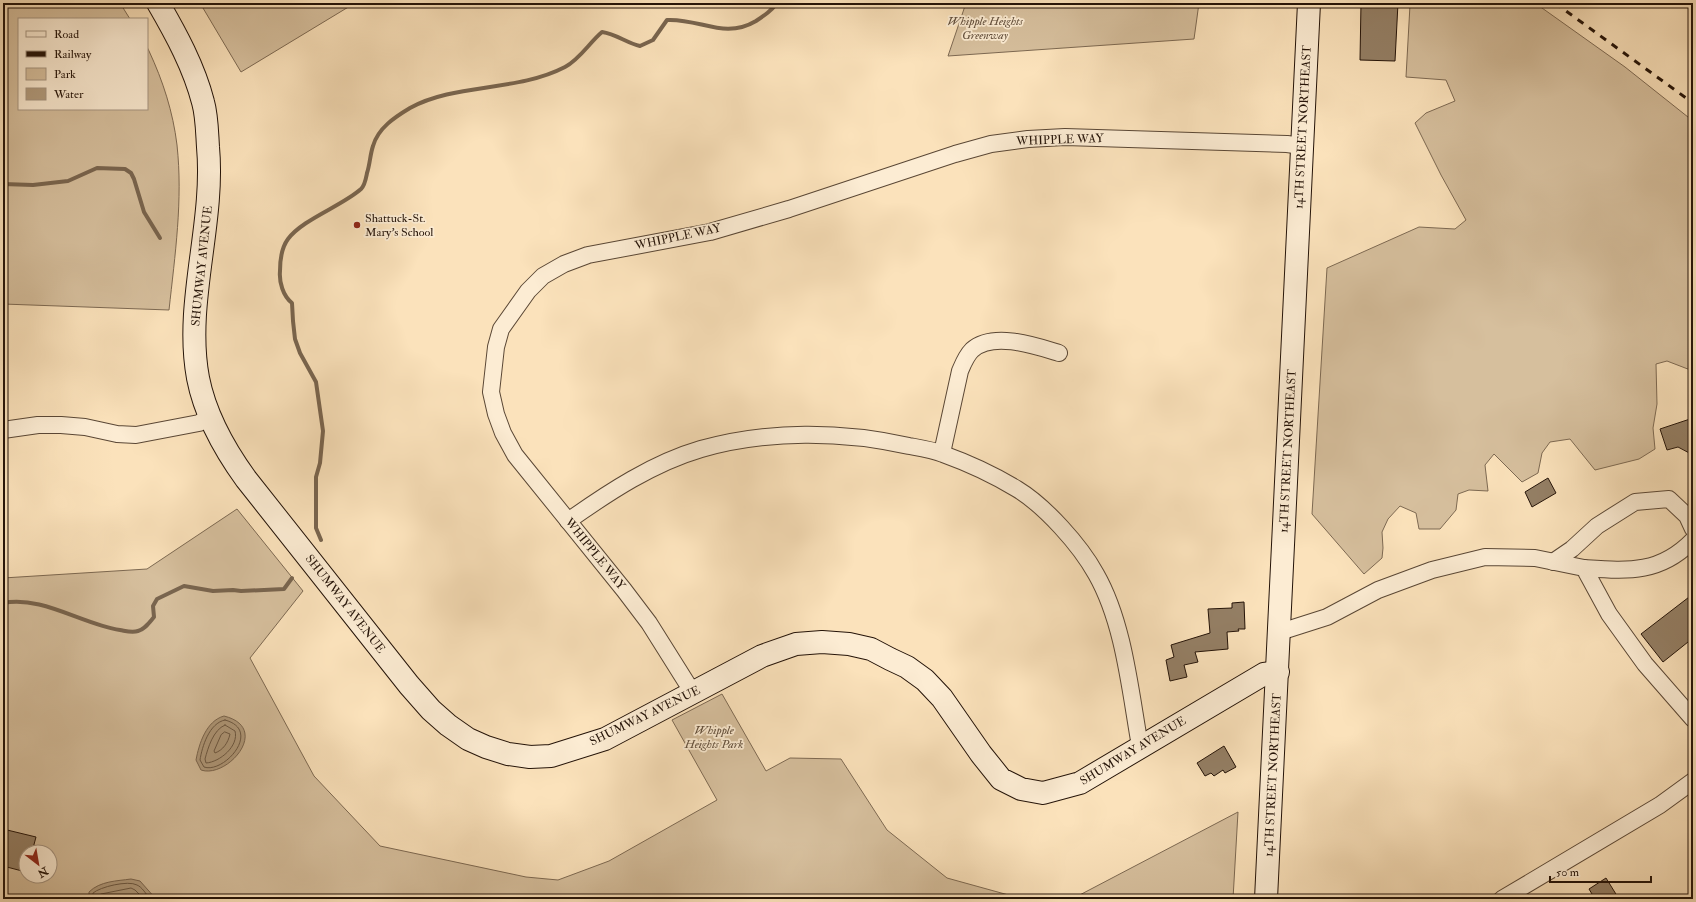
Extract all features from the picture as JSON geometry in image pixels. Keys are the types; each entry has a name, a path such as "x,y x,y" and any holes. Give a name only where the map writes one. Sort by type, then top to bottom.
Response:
{"street":[{"name":"SHUMWAY AVENUE","path":"158,3 181,45 203,102 210,184 197,298 196,360 199,379 211,416 231,458 399,674 431,710 448,725 468,738 486,747 508,754 530,757 551,756 605,739 762,656 796,644 822,642 849,644 871,650 907,667 925,680 942,698 991,768 1001,779 1021,789 1043,793 1080,783 1140,746 1264,674 1278,672"},
{"name":"14TH STREET NORTHEAST","path":"1266,899 1309,3"},
{"name":"WHIPPLE WAY","path":"693,693 649,623 515,455 503,433 496,414 491,392 496,347 501,329 528,291 543,276 564,264 588,255 710,232 790,209 926,163 991,144 1028,139 1065,137 1288,144 1302,146"},
{"path":"942,453 960,372 965,359 972,349 995,341 1026,343 1059,353"},
{"path":"3,430 38,425 61,425 86,427 117,434 136,435 199,423 211,416"},
{"path":"568,521 626,483 663,464 701,449 740,441 789,435 835,435 884,440 942,453 1018,489 1046,512 1062,529 1096,573 1112,608 1122,646 1140,746"},
{"path":"1553,562 1597,526 1635,502 1668,499 1687,516 1693,530"},
{"path":"1280,632 1327,617 1378,590 1432,570 1485,557 1535,558 1584,568 1623,571 1653,566 1681,552 1693,540"},
{"path":"1584,568 1610,614 1645,664 1693,719"},
{"path":"1502,899 1660,805 1693,781"}],"green space":[{"path":"3,3 120,3 129,18 18,18 18,110 148,110 148,49 167,97 173,121 179,166 179,207 169,310 3,304"},
{"path":"200,3 355,3 241,72"},
{"name":"Whipple Heights Greenway","path":"966,3 1199,3 1194,39 948,56"},
{"path":"1417,3 1535,3 1625,67 1693,121 1693,371 1667,361 1656,364 1657,404 1653,428 1655,449 1639,459 1595,470 1570,439 1550,442 1542,453 1538,473 1522,482 1494,454 1485,465 1488,491 1469,490 1458,494 1456,510 1440,529 1419,529 1416,513 1400,506 1388,519 1382,532 1382,558 1364,574 1312,514 1327,268 1419,227 1455,229 1466,220 1415,123 1426,113 1455,101 1446,80 1406,77 1410,5"},
{"name":"Whipple Heights Park","path":"237,509 303,591 250,658 314,776 380,846 526,877 558,880 609,861 717,800 672,720 722,694 766,771 790,758 841,759 887,830 947,878 1023,899 3,899 3,578 147,569"},
{"path":"1238,812 1233,899 1072,899"}],"water":[{"path":"224,716 238,722 244,731 245,741 240,751 232,760 222,767 211,771 201,770 196,760 201,740 212,723"},
{"path":"131,879 140,881 156,899 89,899 89,892 93,888 109,882"}],"building":[{"path":"1361,3 1398,3 1395,61 1360,60"},
{"path":"1693,418 1693,455 1678,447 1667,450 1660,429"},
{"path":"1548,478 1556,493 1532,507 1525,492"},
{"path":"1693,594 1693,638 1663,662 1641,634"},
{"path":"1244,602 1245,629 1227,632 1228,649 1195,652 1198,662 1184,665 1187,677 1170,681 1166,660 1174,657 1171,645 1210,633 1208,609 1232,608 1232,603"},
{"path":"1224,746 1236,767 1225,773 1223,770 1214,776 1211,773 1205,776 1197,763"},
{"path":"3,829 36,837 34,844 18,844 18,870 3,866"},
{"path":"1606,878 1619,899 1595,899 1589,889"}],"waterway":[{"path":"321,540 316,528 316,477 320,463 323,431 316,382 300,353 295,339 292,303 286,297 281,284 281,258 284,246 288,239 303,225 344,201 361,189 365,181 375,140 383,128 393,119 410,108 428,100 446,95 546,75 570,64 602,32 640,46 653,40 667,20 679,20 722,29 733,29 756,21 768,13 777,3"},
{"path":"3,184 33,185 68,181 97,168 125,169 131,173 144,212 160,238"},
{"path":"3,603 32,603 47,606 106,627 134,632 143,629 154,617 153,606 157,599 184,586 213,591 284,589 292,578"}],"railway":[{"path":"1555,3 1693,103"}],"place":[{"name":"Shattuck-St. Mary’s School","path":"357,225"}]}
